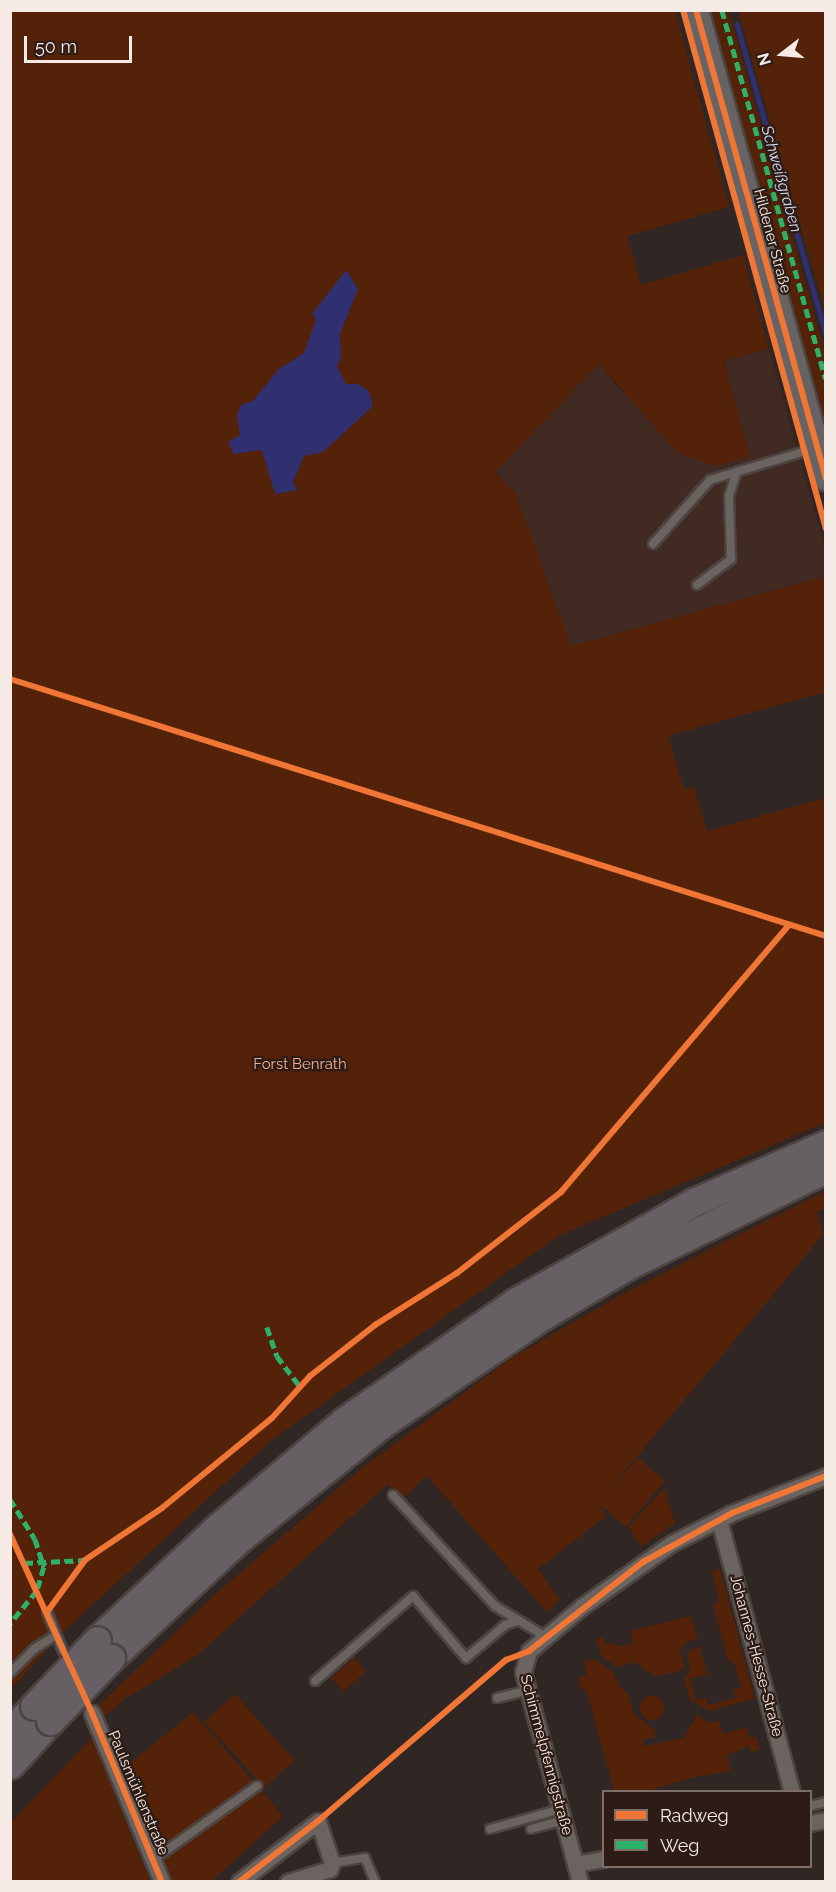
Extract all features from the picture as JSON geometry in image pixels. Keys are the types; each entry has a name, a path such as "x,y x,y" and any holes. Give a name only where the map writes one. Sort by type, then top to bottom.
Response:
{"highway":[{"path":"10,1765 42,1714 217,1528 344,1421 515,1302 694,1202 825,1144"},
{"path":"104,1649 382,1424 546,1314 715,1220 825,1169"},
{"path":"10,1731 42,1714"}],"main road":[{"name":"Hildener Straße","path":"696,10 825,478"}],"street":[{"name":"Schimmelpfennigstraße","path":"580,1881 528,1690 524,1662 546,1637 643,1562 719,1520 825,1476"},
{"name":"Johannes-Hesse-Straße","path":"719,1520 792,1790"},
{"name":"Paulsmühlenstraße","path":"92,1713 162,1881"},
{"path":"239,1881 318,1821 332,1863 327,1871 288,1881"},
{"path":"575,1864 602,1859"}],"lane":[{"path":"653,544 710,480 817,447"},
{"path":"697,585 731,559 729,496 737,471"},
{"path":"393,1495 495,1606 546,1637"},
{"path":"315,1681 413,1596 466,1658 505,1625 517,1621"},
{"path":"47,1612 63,1651"},
{"path":"10,1673 34,1649 56,1635"},
{"path":"497,1698 528,1690"},
{"path":"153,1860 257,1786"},
{"path":"490,1829 562,1814"},
{"path":"531,1829 562,1814"},
{"path":"332,1863 365,1858 375,1881"}],"shaded area":[{"path":"346,270 358,289 340,334 341,357 337,366 346,384 358,384 369,391 373,406 323,452 304,456 293,482 297,490 275,494 262,450 234,454 228,442 240,435 237,415 241,405 253,401 279,369 304,353 316,320 312,314"},
{"path":"769,349 825,548 825,576 570,647 516,494 495,471 599,364 622,392 750,457 724,361"}],"green space":[{"name":"Forst Benrath","path":"10,11 675,11 729,207 627,236 641,285 743,255 769,349 724,361 750,457 716,466 678,453 599,364 495,472 516,494 571,646 826,576 825,692 668,736 684,789 694,787 707,831 825,798 825,1123 558,1236 272,1440 63,1632 11,1689"},
{"path":"729,11 825,352 825,422 711,13"},
{"path":"738,11 825,11 825,311"},
{"path":"825,1191 825,1209 817,1212 823,1235 602,1498 638,1458 665,1481 626,1527 598,1503 606,1516 538,1569 560,1600 546,1611 427,1476 402,1498 388,1484 196,1656 123,1700 105,1717 100,1704 217,1593 363,1467 510,1359 619,1296"},
{"path":"664,1488 675,1523 641,1547 629,1527"},
{"path":"720,1569 755,1698 710,1711 690,1700 684,1680 690,1669 687,1655 690,1650 700,1647 707,1674 690,1679 696,1700 705,1698 708,1705 735,1698 733,1690 741,1687 734,1663 728,1660 713,1605 719,1600 712,1571"},
{"path":"691,1616 698,1639 687,1642 680,1650 684,1666 679,1672 654,1676 634,1662 618,1667 602,1657 596,1639 603,1637 606,1645 615,1643 619,1647 633,1643 630,1631"},
{"path":"354,1658 366,1672 343,1691 331,1678"},
{"path":"595,1659 614,1673 619,1687 627,1692 634,1714 656,1731 655,1737 643,1740 644,1746 684,1738 697,1715 709,1723 719,1720 723,1734 747,1727 749,1738 756,1736 760,1750 751,1752 749,1746 727,1755 731,1771 694,1777 651,1790 614,1790 586,1689 581,1690 578,1678 587,1675 583,1662"},
{"path":"235,1694 295,1760 264,1788 205,1721"},
{"path":"652,1696 660,1700 664,1708 660,1716 652,1720 644,1716 640,1708 644,1700"},
{"path":"193,1712 283,1816 212,1881 171,1881 124,1768"},
{"path":"92,1738 150,1881 11,1881 11,1822"}],"waterway":[{"name":"Schweißgraben","path":"737,24 826,334"}],"marked path":[{"path":"722,10 826,379"},
{"path":"267,1327 277,1356 300,1387"},
{"path":"10,1499 35,1539 44,1567 37,1591 10,1624"},
{"path":"24,1563 85,1560"}],"cycle path":[{"path":"683,10 826,529"},
{"path":"696,10 826,478"},
{"path":"10,679 826,936"},
{"path":"47,1612 85,1560 162,1508 272,1418 310,1376 375,1325 457,1273 561,1192 789,925"},
{"path":"239,1882 318,1821 506,1660 529,1651 643,1562 732,1513 826,1476"},
{"path":"10,1534 92,1713 162,1882"}]}
